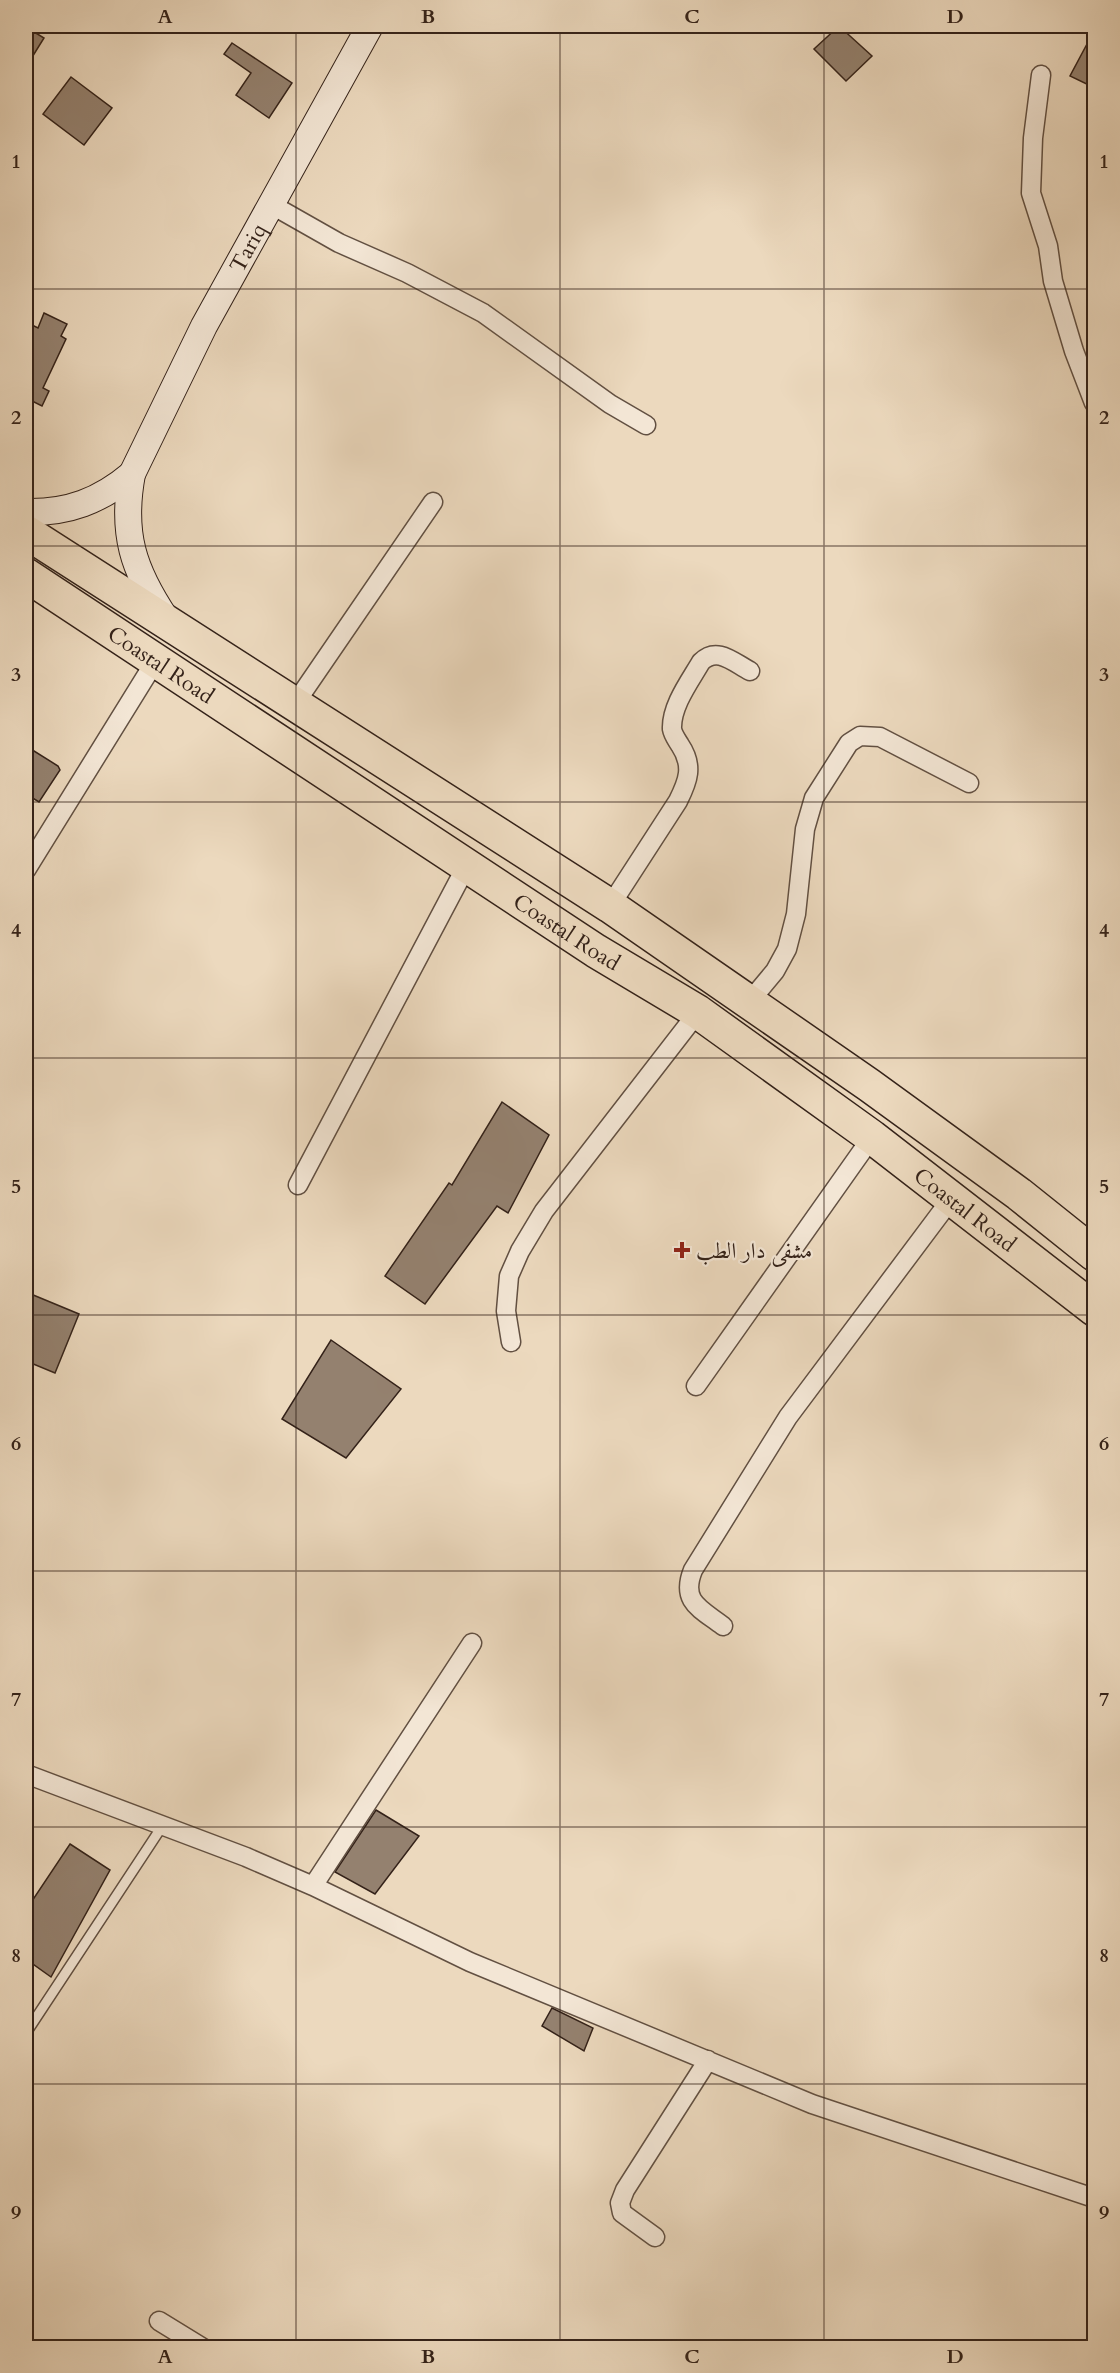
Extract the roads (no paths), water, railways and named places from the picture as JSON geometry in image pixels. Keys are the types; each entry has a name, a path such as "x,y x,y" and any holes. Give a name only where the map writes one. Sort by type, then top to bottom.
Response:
{"highway":[{"name":"Coastal Road","path":"26,532 610,906 750,1001 1010,1188 1095,1254"},
{"name":"Coastal Road","path":"26,575 596,951 698,1011 873,1137 1095,1309"}],"main road":[{"name":"Tariq","path":"132,474 204,326 370,26"},
{"path":"26,512 45,513 69,509 92,501 114,489 132,474"},
{"path":"132,474 127,499 127,525 131,551 140,576 171,625"}],"street":[{"path":"1041,75 1033,138 1032,193 1048,246 1056,291 1074,351 1095,403"},
{"path":"272,205 339,243 407,273 483,313 610,404 646,425"},
{"path":"294,705 433,502"},
{"path":"610,906 678,801 687,783 690,769 686,754 672,732 673,718 700,662 708,655 715,654 750,671"},
{"path":"26,870 156,660"},
{"path":"750,1001 775,971 787,949 796,914 805,829 814,798 849,743 860,736 880,737 969,783"},
{"path":"298,1185 467,865"},
{"path":"511,1342 506,1311 509,1276 519,1251 544,1211 698,1011"},
{"path":"696,1386 873,1137"},
{"path":"723,1626 693,1603 689,1593 689,1581 693,1570 788,1417 952,1198"},
{"path":"313,1886 472,1643"},
{"path":"26,1774 164,1825 313,1886 470,1962 812,2104 1095,2198"},
{"path":"655,2237 622,2213 620,2203 625,2190 708,2060"},
{"path":"159,2321 203,2348"}],"lane":[{"path":"26,2033 164,1825"}],"place":[{"name":"مشفى دار الطب","path":"682,1250"}]}
